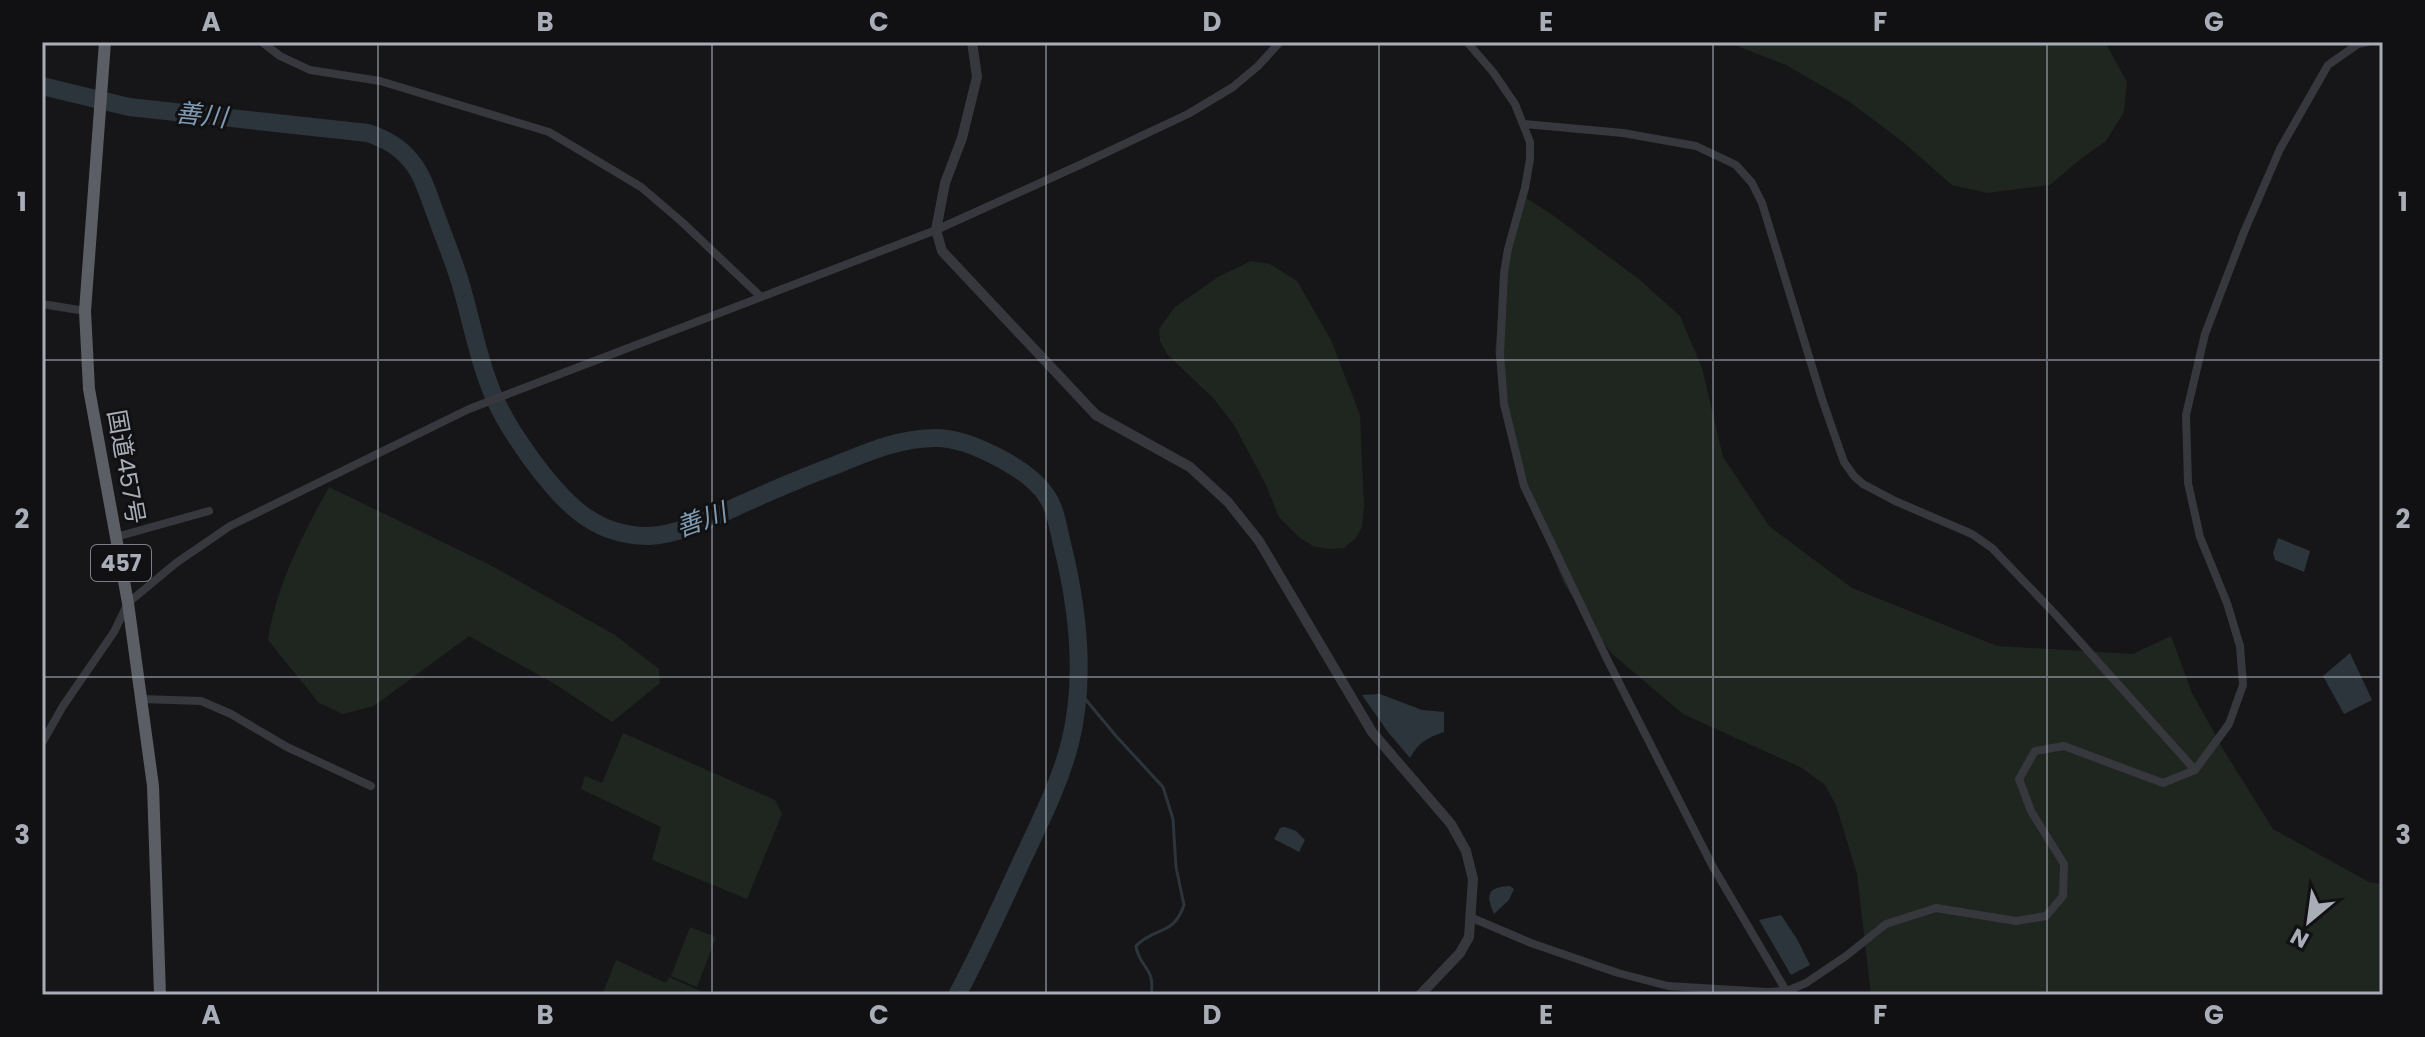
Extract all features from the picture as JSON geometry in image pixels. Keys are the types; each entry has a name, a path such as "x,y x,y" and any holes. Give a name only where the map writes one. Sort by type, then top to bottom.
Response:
{"highway":[{"name":"国道457号","path":"105,42 85,311 89,389 128,603 153,786 160,995"}],"street":[{"path":"262,42 280,56 310,70 380,81 549,132 641,187 761,297"},
{"path":"972,42 977,77 962,138 945,183 936,230 942,251 1096,415 1190,467 1228,502 1259,541 1372,732 1451,824 1466,851 1473,879 1469,937 1460,953 1420,995"},
{"path":"42,743 63,706 114,632 128,603 176,563 230,526 469,409 936,230 1188,114 1233,87 1280,42"},
{"path":"1467,42 1515,104 1530,142 1530,159 1504,273 1500,355 1504,404 1524,486 1608,661 1713,867 1788,993"},
{"path":"1470,917 1605,969 1668,986 1788,993 1846,956 1886,924 1936,908 2016,921 2046,916 2063,896 2064,864 2031,811 2019,779 2035,751 2064,746 2163,783 2195,770 2229,724 2243,685 2240,646 2227,603 2200,537 2188,483 2186,415 2205,334 2280,149 2328,65 2358,44 2367,42"},
{"path":"1524,124 1623,133 1696,146 1736,165 1752,183 1762,203 1822,399 1844,462 1854,476 1895,501 1972,534 1992,548 2195,770"},
{"path":"42,304 85,311"},
{"path":"116,537 209,511"},
{"path":"141,699 201,701 231,714 287,747 371,786"}],"shaded area":[{"path":"1727,42 2105,42 2127,82 2124,112 2106,141 2050,185 1987,193 1952,185 1903,142 1850,102 1786,65"},
{"path":"1525,197 1640,280 1680,316 1702,368 1723,457 1769,526 1852,588 1997,646 2133,654 2171,636 2192,693 2273,829 2369,882 2383,884 2383,995 1871,995 1857,874 1836,805 1825,785 1802,768 1683,714 1611,653 1564,584 1513,458 1495,352 1503,266"},
{"path":"1251,261 1270,264 1297,281 1331,340 1360,415 1362,527 1356,538 1344,548 1313,546 1279,517 1234,425 1214,399 1167,354 1160,341 1159,329 1175,307 1218,277"},
{"path":"329,487 492,566 615,635 659,669 660,683 612,722 555,684 469,636 374,706 343,714 319,703 268,640 284,580"},
{"path":"2278,538 2310,551 2304,572 2275,560 2273,553"},
{"path":"2350,653 2372,700 2344,714 2323,676"},
{"path":"1380,694 1422,710 1444,712 1444,732 1424,741 1410,758 1362,695"},
{"path":"623,733 775,800 782,814 747,899 652,860 661,827 581,789 585,776 602,783"},
{"path":"1280,828 1296,831 1305,840 1299,852 1274,839"},
{"path":"1510,886 1514,889 1509,900 1494,914 1490,893 1497,888"},
{"path":"1781,915 1810,965 1791,975 1759,920"},
{"path":"690,927 716,937 697,987 671,976"},
{"path":"616,960 666,983 669,977 709,995 602,995"}],"waterway":[{"name":"善川","path":"42,86 129,107 368,133 397,147 415,167 425,186 458,276 484,371 510,428 532,460 568,502 603,527 639,536 672,533 872,451 923,439 949,439 980,449 1012,465 1037,485 1054,512 1068,568 1078,644 1075,719 1066,757 1050,800 957,995"},
{"path":"1077,689 1163,787 1173,819 1176,867 1184,905 1175,922 1136,946 1151,979 1151,995"}]}
